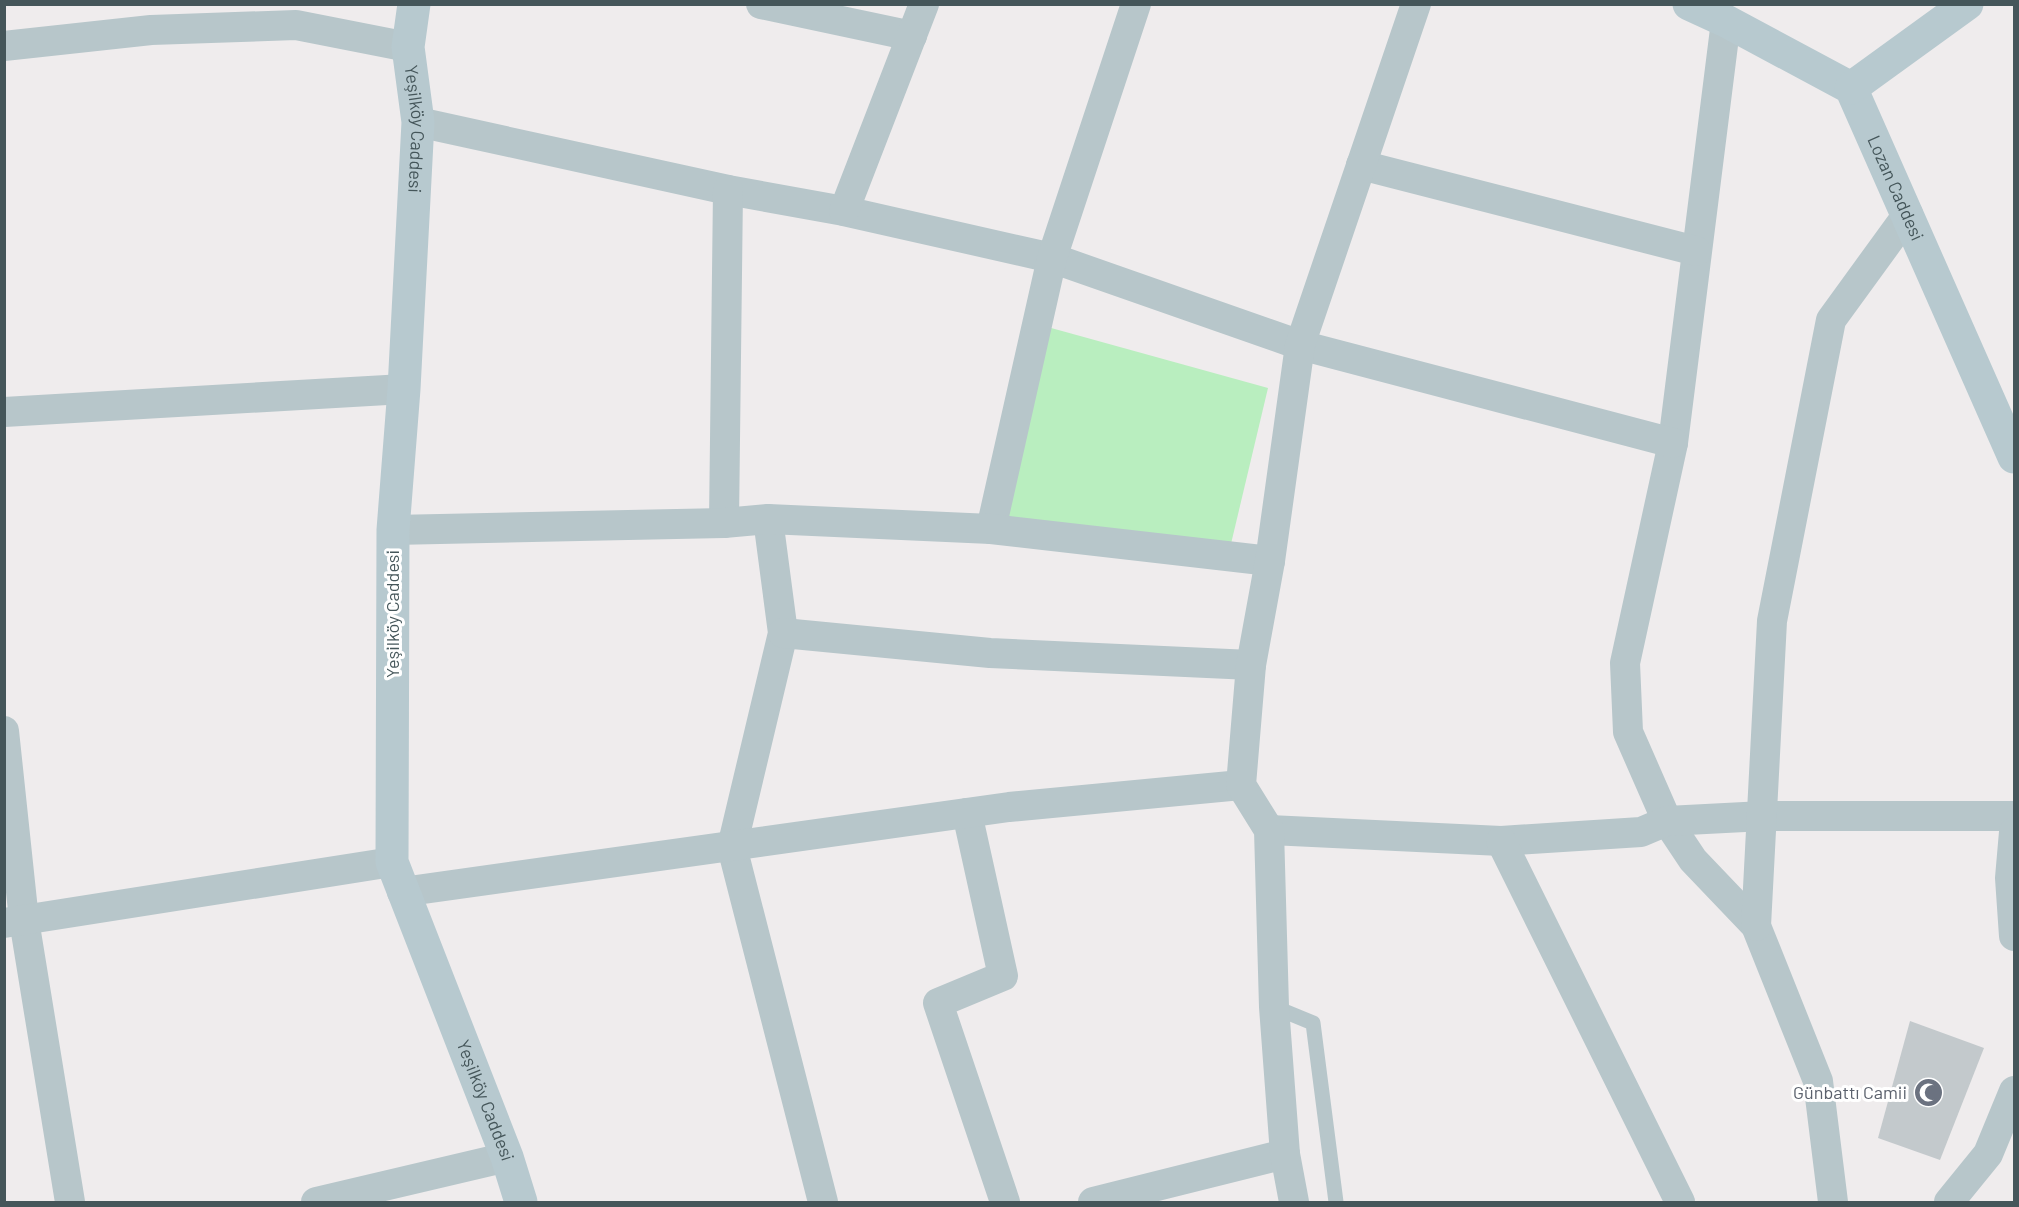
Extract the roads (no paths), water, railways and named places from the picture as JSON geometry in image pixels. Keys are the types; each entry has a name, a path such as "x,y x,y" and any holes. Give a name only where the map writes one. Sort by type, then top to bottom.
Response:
{"street":[{"name":"Yeşilköy Caddesi","path":"414,4 408,47 418,122 404,389 393,530 397,877 507,1157 521,1203"},
{"path":"761,4 912,36"},
{"path":"844,211 924,4"},
{"path":"991,529 1052,258 1136,4"},
{"path":"1294,1203 1285,1154 1274,1007 1269,830 1241,785 1251,665 1270,561 1299,345 1416,4"},
{"path":"1689,4 1726,21 1851,88 1967,4"},
{"path":"4,46 147,17 296,25 408,47"},
{"path":"1726,21 1673,443 1625,663 1628,732 1667,821 1693,860 1756,926 1818,1082 1831,1202"},
{"name":"Lozan Caddesi","path":"1851,88 2014,457"},
{"path":"418,122 728,190 844,211 1052,258 1299,345 1673,443"},
{"path":"1361,165 1696,251"},
{"path":"724,523 728,190"},
{"path":"1756,926 1764,816 1772,621 1831,320 1908,214"},
{"path":"4,412 404,389"},
{"path":"393,530 724,523 768,519 991,529 1270,561"},
{"path":"768,519 783,633 732,848 823,1203"},
{"path":"783,633 990,653 1251,665"},
{"path":"4,731 14,921 70,1203"},
{"path":"14,921 397,877 732,848 967,813 1241,785"},
{"path":"967,813 1003,976 938,1003 1005,1203"},
{"path":"1269,830 1501,841 1641,832 1667,821 1764,816 2014,816"},
{"path":"2014,832 2010,878 2014,936"},
{"path":"1501,841 1680,1203"},
{"path":"1949,1203 1988,1154 2014,1091"},
{"path":"1093,1203 1285,1154"},
{"path":"316,1203 507,1157"}],"lane":[{"path":"1274,1007 1313,1023 1336,1203"}],"place":[{"name":"Günbattı Camii","path":"1928,1093"}]}
